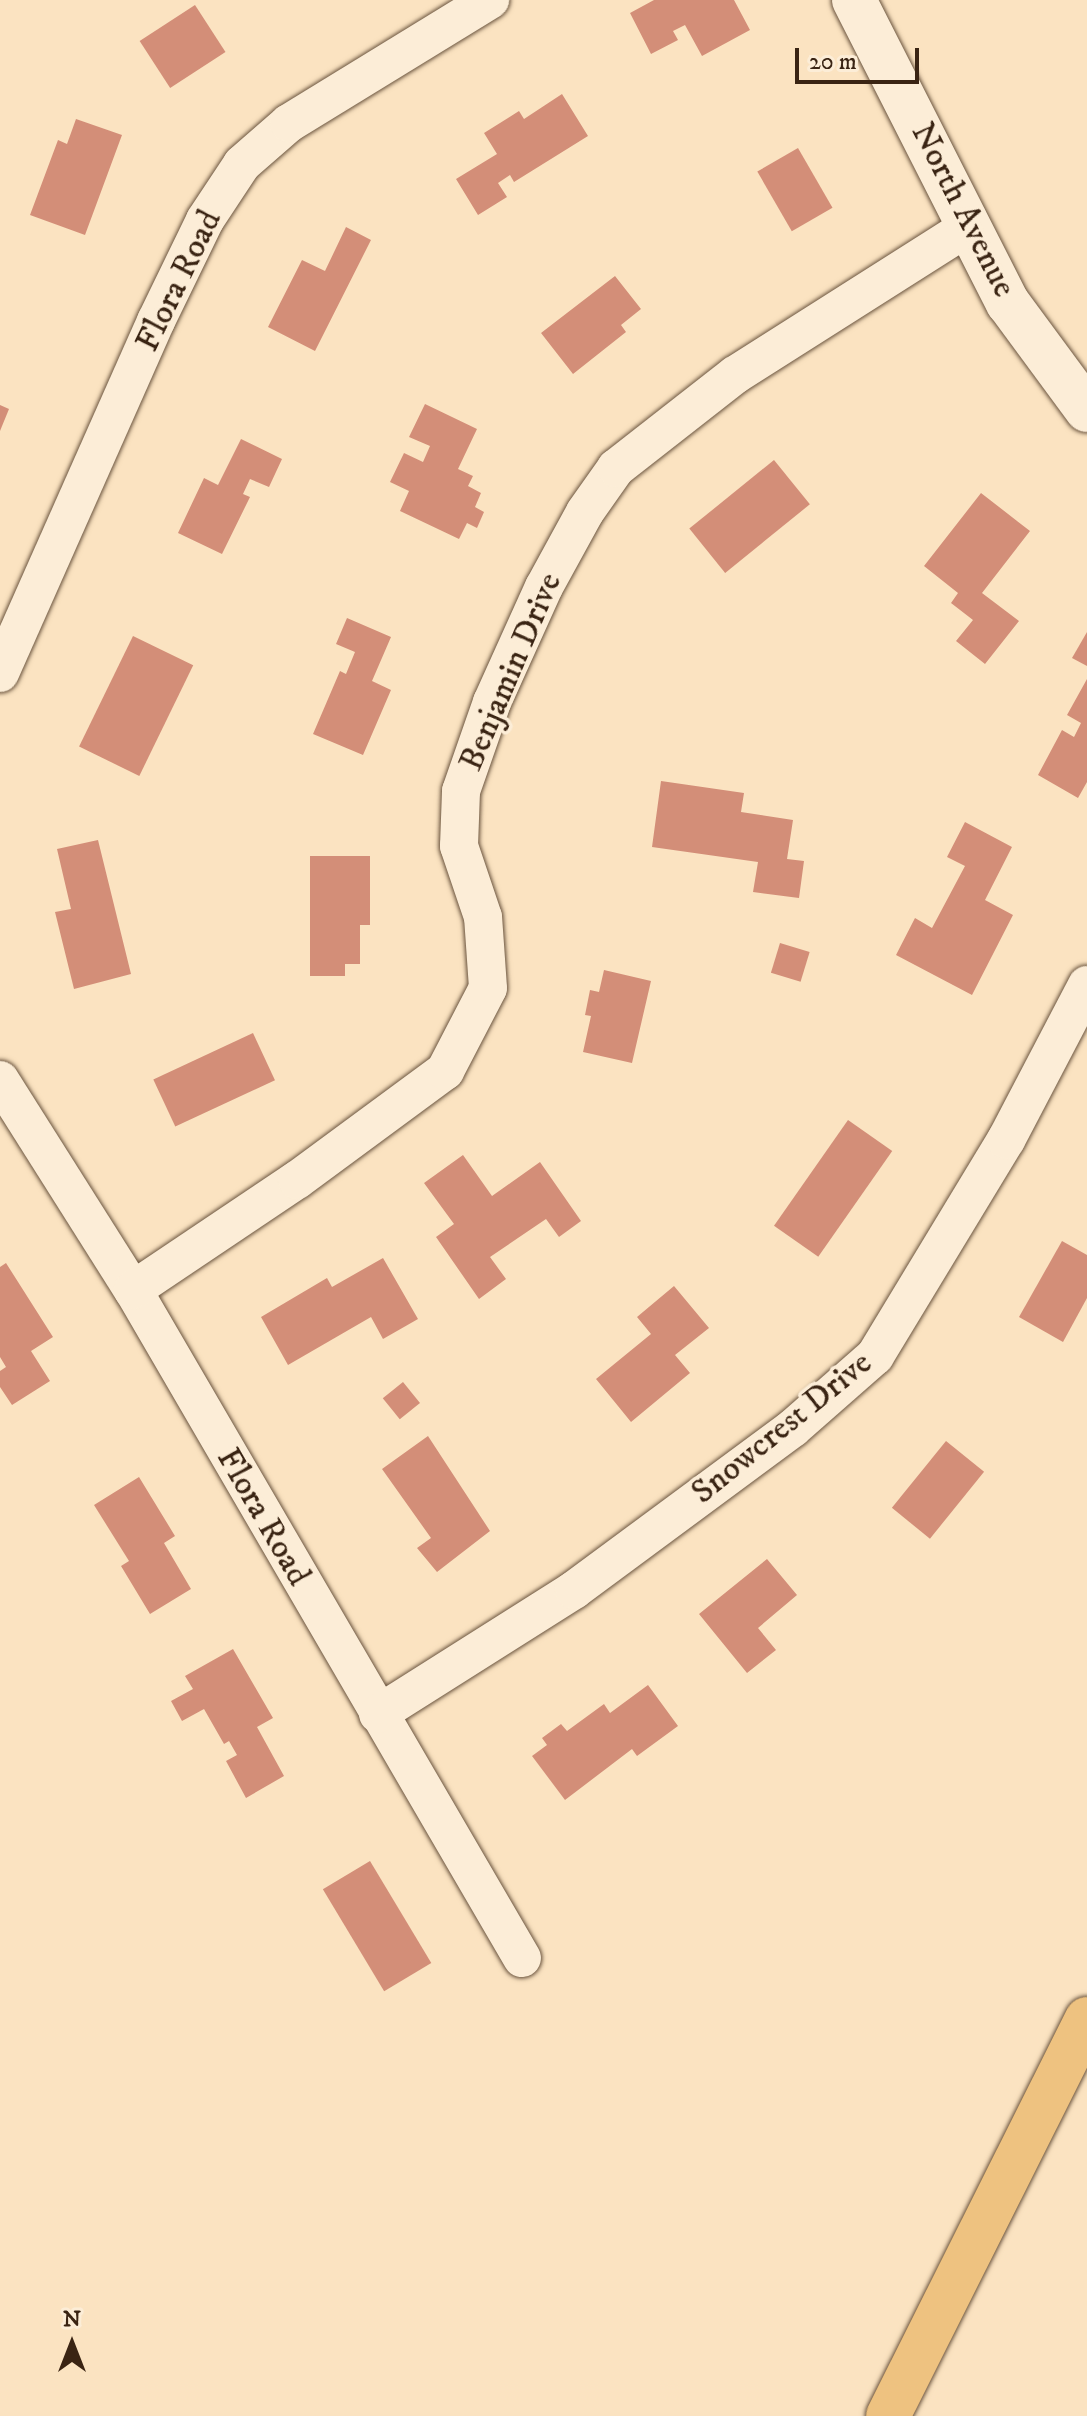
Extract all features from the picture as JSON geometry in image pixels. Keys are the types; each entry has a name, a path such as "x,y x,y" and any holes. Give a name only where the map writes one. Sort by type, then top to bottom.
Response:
{"highway":[{"path":"888,2416 1087,2019"}],"main road":[{"name":"North Avenue","path":"854,0 1008,303 1087,410"}],"street":[{"name":"Flora Road","path":"0,673 156,321 205,220 242,164 289,123 490,0"},
{"name":"Benjamin Drive","path":"133,1290 297,1180 445,1071 488,988 483,917 459,846 461,791 492,702 544,587 585,512 616,468 735,375 970,226"},
{"name":"Snowcrest Drive","path":"378,1714 574,1590 793,1428 875,1356 1006,1140 1087,985"},
{"name":"Flora Road","path":"0,1080 133,1290 522,1958"}],"building":[{"path":"654,0 734,0 750,30 702,56 685,25 673,31 678,40 651,54 630,13"},
{"path":"195,5 225,52 170,88 140,41"},
{"path":"562,94 588,136 514,182 510,175 498,183 507,197 478,215 456,179 497,154 484,133 519,111 524,119"},
{"path":"76,119 122,135 85,235 30,215 58,140 67,144"},
{"path":"798,148 832,208 792,231 757,172"},
{"path":"346,227 371,240 315,351 268,327 302,260 325,271"},
{"path":"615,276 641,309 621,325 626,332 573,374 541,333"},
{"path":"425,404 477,429 458,469 473,476 468,486 481,493 475,507 484,512 477,528 467,523 459,539 400,511 409,491 390,482 404,453 423,462 430,446 409,437"},
{"path":"0,405 9,409 0,431"},
{"path":"241,439 282,459 269,487 250,479 243,494 250,497 222,554 178,533 204,478 218,485"},
{"path":"774,460 810,504 725,573 689,529"},
{"path":"981,493 1030,531 982,593 1019,621 985,664 956,641 973,620 951,603 958,593 924,566"},
{"path":"347,618 391,637 372,681 391,690 363,755 313,734 340,671 346,674 355,652 336,644"},
{"path":"1087,632 1087,666 1072,658"},
{"path":"133,636 193,665 139,776 79,747"},
{"path":"1087,679 1087,782 1078,798 1038,775 1062,730 1074,737 1081,723 1067,715"},
{"path":"661,781 744,793 741,812 793,820 787,859 804,861 799,898 753,892 758,862 652,847"},
{"path":"965,822 1012,847 985,900 1013,915 972,995 896,955 915,918 932,928 965,866 947,857"},
{"path":"98,840 131,974 74,989 55,912 71,909 57,849"},
{"path":"310,856 370,856 370,925 360,925 360,964 345,964 345,976 310,976"},
{"path":"780,943 810,952 801,982 771,973"},
{"path":"604,970 651,981 632,1063 583,1052 591,1016 585,1015 590,990 599,992"},
{"path":"253,1033 275,1080 175,1127 153,1079"},
{"path":"848,1120 892,1151 818,1257 774,1226"},
{"path":"463,1155 492,1196 540,1162 581,1221 559,1237 546,1219 490,1257 506,1279 479,1299 436,1237 454,1224 424,1183"},
{"path":"1062,1241 1087,1255 1087,1298 1063,1342 1019,1317"},
{"path":"383,1258 418,1319 383,1339 371,1317 288,1365 261,1317 327,1278 332,1287"},
{"path":"6,1263 53,1337 31,1351 50,1381 12,1405 0,1387 0,1371 6,1367 0,1357 0,1267"},
{"path":"674,1286 709,1328 675,1355 690,1373 631,1422 596,1379 651,1334 637,1317"},
{"path":"403,1382 420,1403 400,1419 383,1398"},
{"path":"428,1436 490,1531 437,1572 417,1548 431,1538 382,1469"},
{"path":"946,1441 984,1472 930,1539 892,1508"},
{"path":"139,1477 175,1536 164,1543 191,1589 150,1614 121,1566 129,1561 94,1505"},
{"path":"767,1559 797,1595 758,1628 776,1650 747,1673 699,1614"},
{"path":"233,1649 273,1718 257,1727 284,1776 246,1798 226,1761 237,1755 229,1741 224,1744 204,1709 182,1721 171,1701 193,1689 185,1676"},
{"path":"648,1685 678,1726 637,1756 632,1749 565,1800 532,1756 547,1745 542,1738 561,1724 567,1731 604,1704 610,1713"},
{"path":"370,1861 431,1963 384,1991 323,1889"}]}
